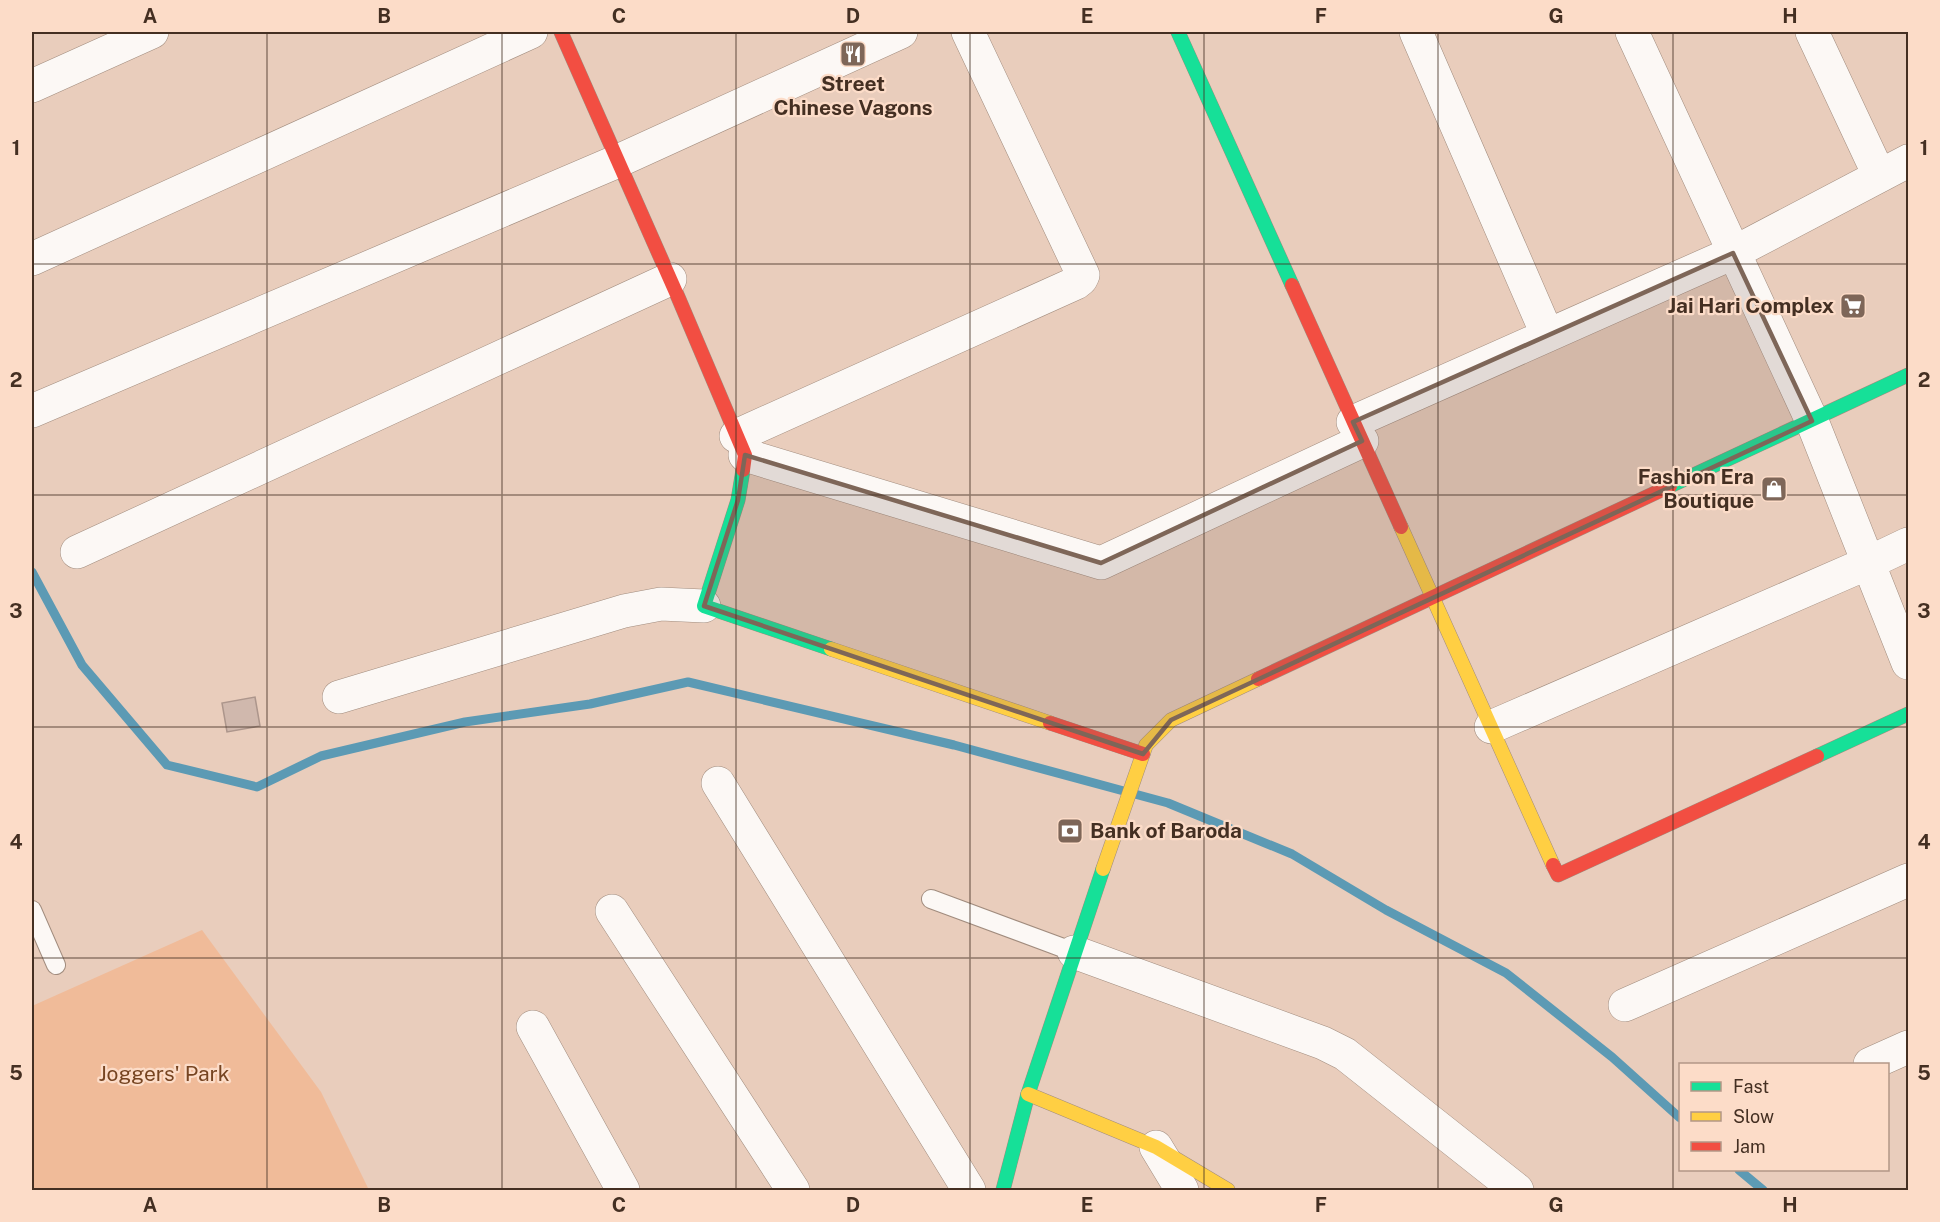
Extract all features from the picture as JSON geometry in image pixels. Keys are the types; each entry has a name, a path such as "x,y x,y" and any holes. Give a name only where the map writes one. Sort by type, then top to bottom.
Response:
{"street":[{"path":"32,86 152,32"},
{"path":"32,259 531,32"},
{"path":"561,32 740,445 738,500 704,606"},
{"path":"32,411 618,161 901,32"},
{"path":"740,445 1081,279 1083,275 968,32"},
{"path":"1178,32 1558,875 1908,714"},
{"path":"1416,32 1547,334"},
{"path":"1632,32 1812,421 1908,663"},
{"path":"1812,32 1879,175"},
{"path":"740,445 1101,563 1547,334 1733,253 1908,160"},
{"path":"77,552 670,279"},
{"path":"1003,1191 1028,1094 1074,952 1146,745 1171,720 1908,375"},
{"path":"1491,727 1908,544"},
{"path":"339,697 624,611 661,604 704,606 1143,754"},
{"path":"718,783 969,1191"},
{"path":"1625,1005 1908,880"},
{"path":"612,911 793,1191"},
{"path":"1074,952 1323,1043 1344,1054 1517,1191"},
{"path":"533,1027 623,1191"},
{"path":"1874,1063 1908,1047"},
{"path":"1028,1094 1156,1147 1228,1191"},
{"path":"1156,1147 1182,1191"}],"lane":[{"path":"931,899 1074,952"},
{"path":"32,910 56,965"}],"highlighted area":[{"path":"1733,253 1812,421 1171,720 1143,754 704,606 738,500 745,455 1101,563 1362,441 1353,422"}],"green space":[{"name":"Joggers' Park","path":"202,930 321,1092 369,1190 32,1190 32,1006"}],"building":[{"path":"255,697 260,726 227,732 222,703"}],"waterway":[{"path":"32,572 82,665 167,765 257,787 321,756 465,722 590,704 688,682 954,745 1168,803 1292,854 1386,910 1506,973 1612,1057 1679,1117"},
{"path":"1740,1171 1763,1190"}],"traffic: fast":[{"path":"1178,32 1292,285"},
{"path":"1670,486 1908,375"},
{"path":"743,470 738,500 704,606 831,649"},
{"path":"1817,756 1908,714"},
{"path":"1003,1190 1028,1094 1103,869"}],"traffic: slow":[{"path":"1401,527 1553,865"},
{"path":"831,649 1050,723"},
{"path":"1103,869 1146,745 1171,720 1258,679"},
{"path":"1028,1094 1156,1147 1228,1190"}],"traffic: jam":[{"path":"561,32 745,455 743,470"},
{"path":"1292,285 1401,527"},
{"path":"1258,679 1670,486"},
{"path":"1050,723 1143,754"},
{"path":"1553,865 1558,875 1817,756"}],"place":[{"name":"Street Chinese Vagons","path":"853,54"},
{"name":"Jai Hari Complex","path":"1853,306"},
{"name":"Fashion Era Boutique","path":"1774,489"},
{"name":"Bank of Baroda","path":"1070,831"}]}
